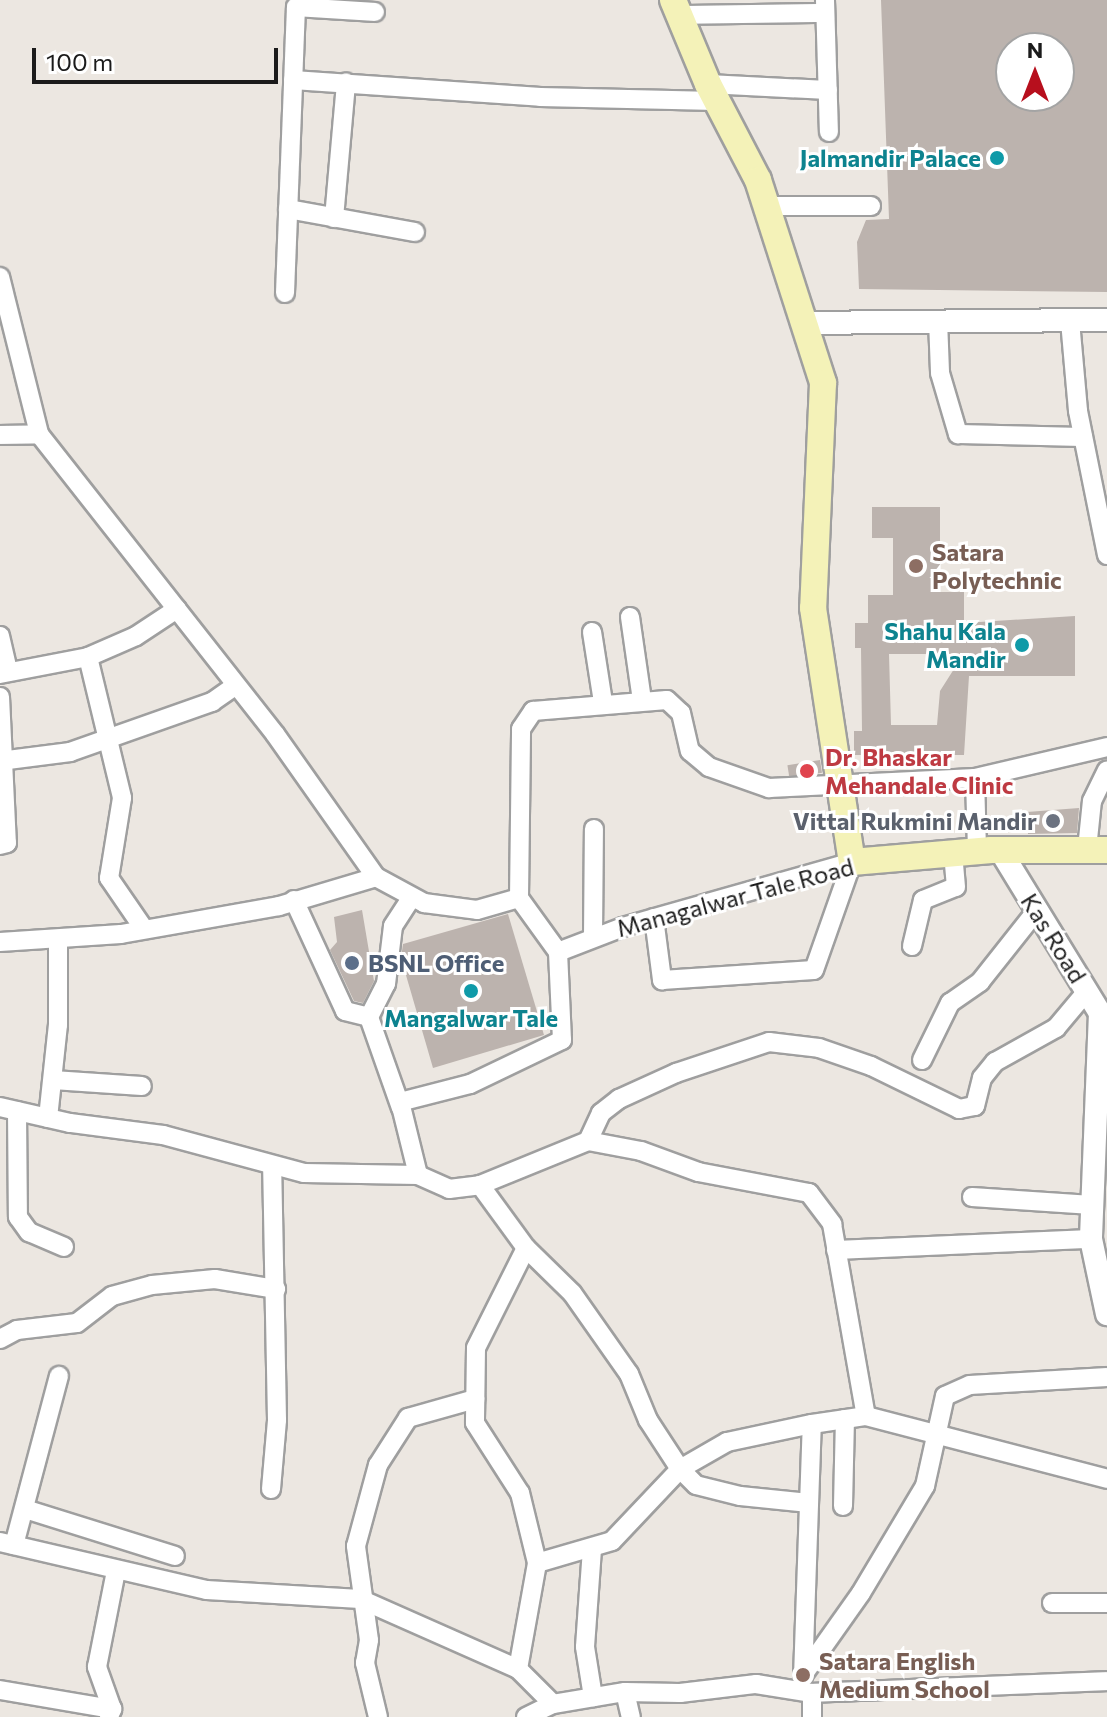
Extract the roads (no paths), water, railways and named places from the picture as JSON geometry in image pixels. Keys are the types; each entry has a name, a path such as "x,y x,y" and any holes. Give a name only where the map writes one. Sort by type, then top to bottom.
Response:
{"main road":[{"path":"676,7 712,93 767,206 823,383 813,608 852,862"},
{"name":"Managalwar Tale Road","path":"852,862 977,852 1097,850"}],"street":[{"path":"676,7 825,6 829,132"},
{"path":"285,293 296,7 375,12"},
{"path":"293,80 712,93 828,90"},
{"path":"334,218 346,83"},
{"path":"767,206 871,206"},
{"path":"288,209 415,232"},
{"path":"0,278 39,434 236,685 376,877 411,898 477,910 519,898"},
{"path":"938,320 940,373 958,434 1083,437"},
{"path":"804,323 1107,320"},
{"path":"1070,321 1083,437 1107,555"},
{"path":"0,435 39,434"},
{"path":"0,636 4,673 88,657 136,636 177,609"},
{"path":"630,617 642,700"},
{"path":"592,632 603,702"},
{"path":"88,657 122,798 109,878 144,929"},
{"path":"3,760 70,752 212,702 236,685"},
{"path":"0,697 7,843 0,845"},
{"path":"418,1175 400,1102 470,1084 562,1040 558,952 519,898 521,729 533,711 603,702 642,700 673,703 681,713 690,751 709,767 745,783 769,788 975,778 1107,747"},
{"path":"1097,850 1092,801 1107,770"},
{"path":"912,946 923,900 956,887 977,852 975,778"},
{"path":"593,936 594,829"},
{"name":"Kas Road","path":"977,852 1037,910 1104,1014 1091,1239 1106,1301"},
{"path":"654,918 662,980 814,970 852,862"},
{"name":"Managalwar Tale Road","path":"558,952 593,936 852,862"},
{"path":"0,942 144,929 294,900 376,877"},
{"path":"401,1108 369,1017 386,984 393,926 411,898"},
{"path":"294,900 345,1011 369,1017"},
{"path":"922,1060 950,1003 980,982 1037,910"},
{"path":"48,1118 53,1080 58,939"},
{"path":"588,1141 601,1113 619,1099 676,1073 769,1042 819,1048 871,1066 959,1109 975,1106 982,1078 995,1062 1056,1028 1087,991"},
{"path":"53,1080 142,1086"},
{"path":"64,1247 29,1232 18,1217 8,1109 163,1135 304,1173 418,1175 449,1189 480,1185 588,1141 641,1151 698,1172 809,1193 832,1224 866,1416"},
{"path":"271,1489 277,1420 272,1166"},
{"path":"480,1185 526,1248 572,1293 629,1374 648,1420 680,1469 696,1485 731,1494 809,1503"},
{"path":"972,1197 1092,1205"},
{"path":"836,1250 1091,1239"},
{"path":"518,1669 537,1563 520,1493 475,1423 475,1399 476,1348 526,1248"},
{"path":"0,1339 17,1330 77,1323 112,1296 152,1285 215,1279 276,1289"},
{"path":"59,1376 25,1509 7,1543 207,1590 360,1599 518,1669 553,1704"},
{"path":"806,1686 925,1486 945,1396 958,1389 1107,1377"},
{"path":"378,1717 365,1663 369,1640 360,1599 356,1546 378,1465 408,1418 475,1399"},
{"path":"537,1563 612,1541 680,1469 727,1442 845,1419 866,1416 1107,1479"},
{"path":"843,1506 845,1419"},
{"path":"812,1424 806,1686 812,1717"},
{"path":"25,1509 175,1556"},
{"path":"592,1549 585,1647 593,1697"},
{"path":"0,1690 111,1713 97,1667 116,1571"},
{"path":"1052,1603 1107,1603"},
{"path":"526,1717 553,1704 625,1692 680,1693 756,1684 806,1686 1107,1681"},
{"path":"625,1692 631,1717"}],"place":[{"name":"Jalmandir Palace","path":"997,158"},
{"name":"Satara Polytechnic","path":"916,566"},
{"name":"Shahu Kala Mandir","path":"1022,645"},
{"name":"Dr. Bhaskar Mehandale Clinic","path":"807,771"},
{"name":"Vittal Rukmini Mandir","path":"1053,821"},
{"name":"BSNL Office","path":"352,963"},
{"name":"Mangalwar Tale","path":"471,991"},
{"name":"Satara English Medium School","path":"803,1675"}]}
